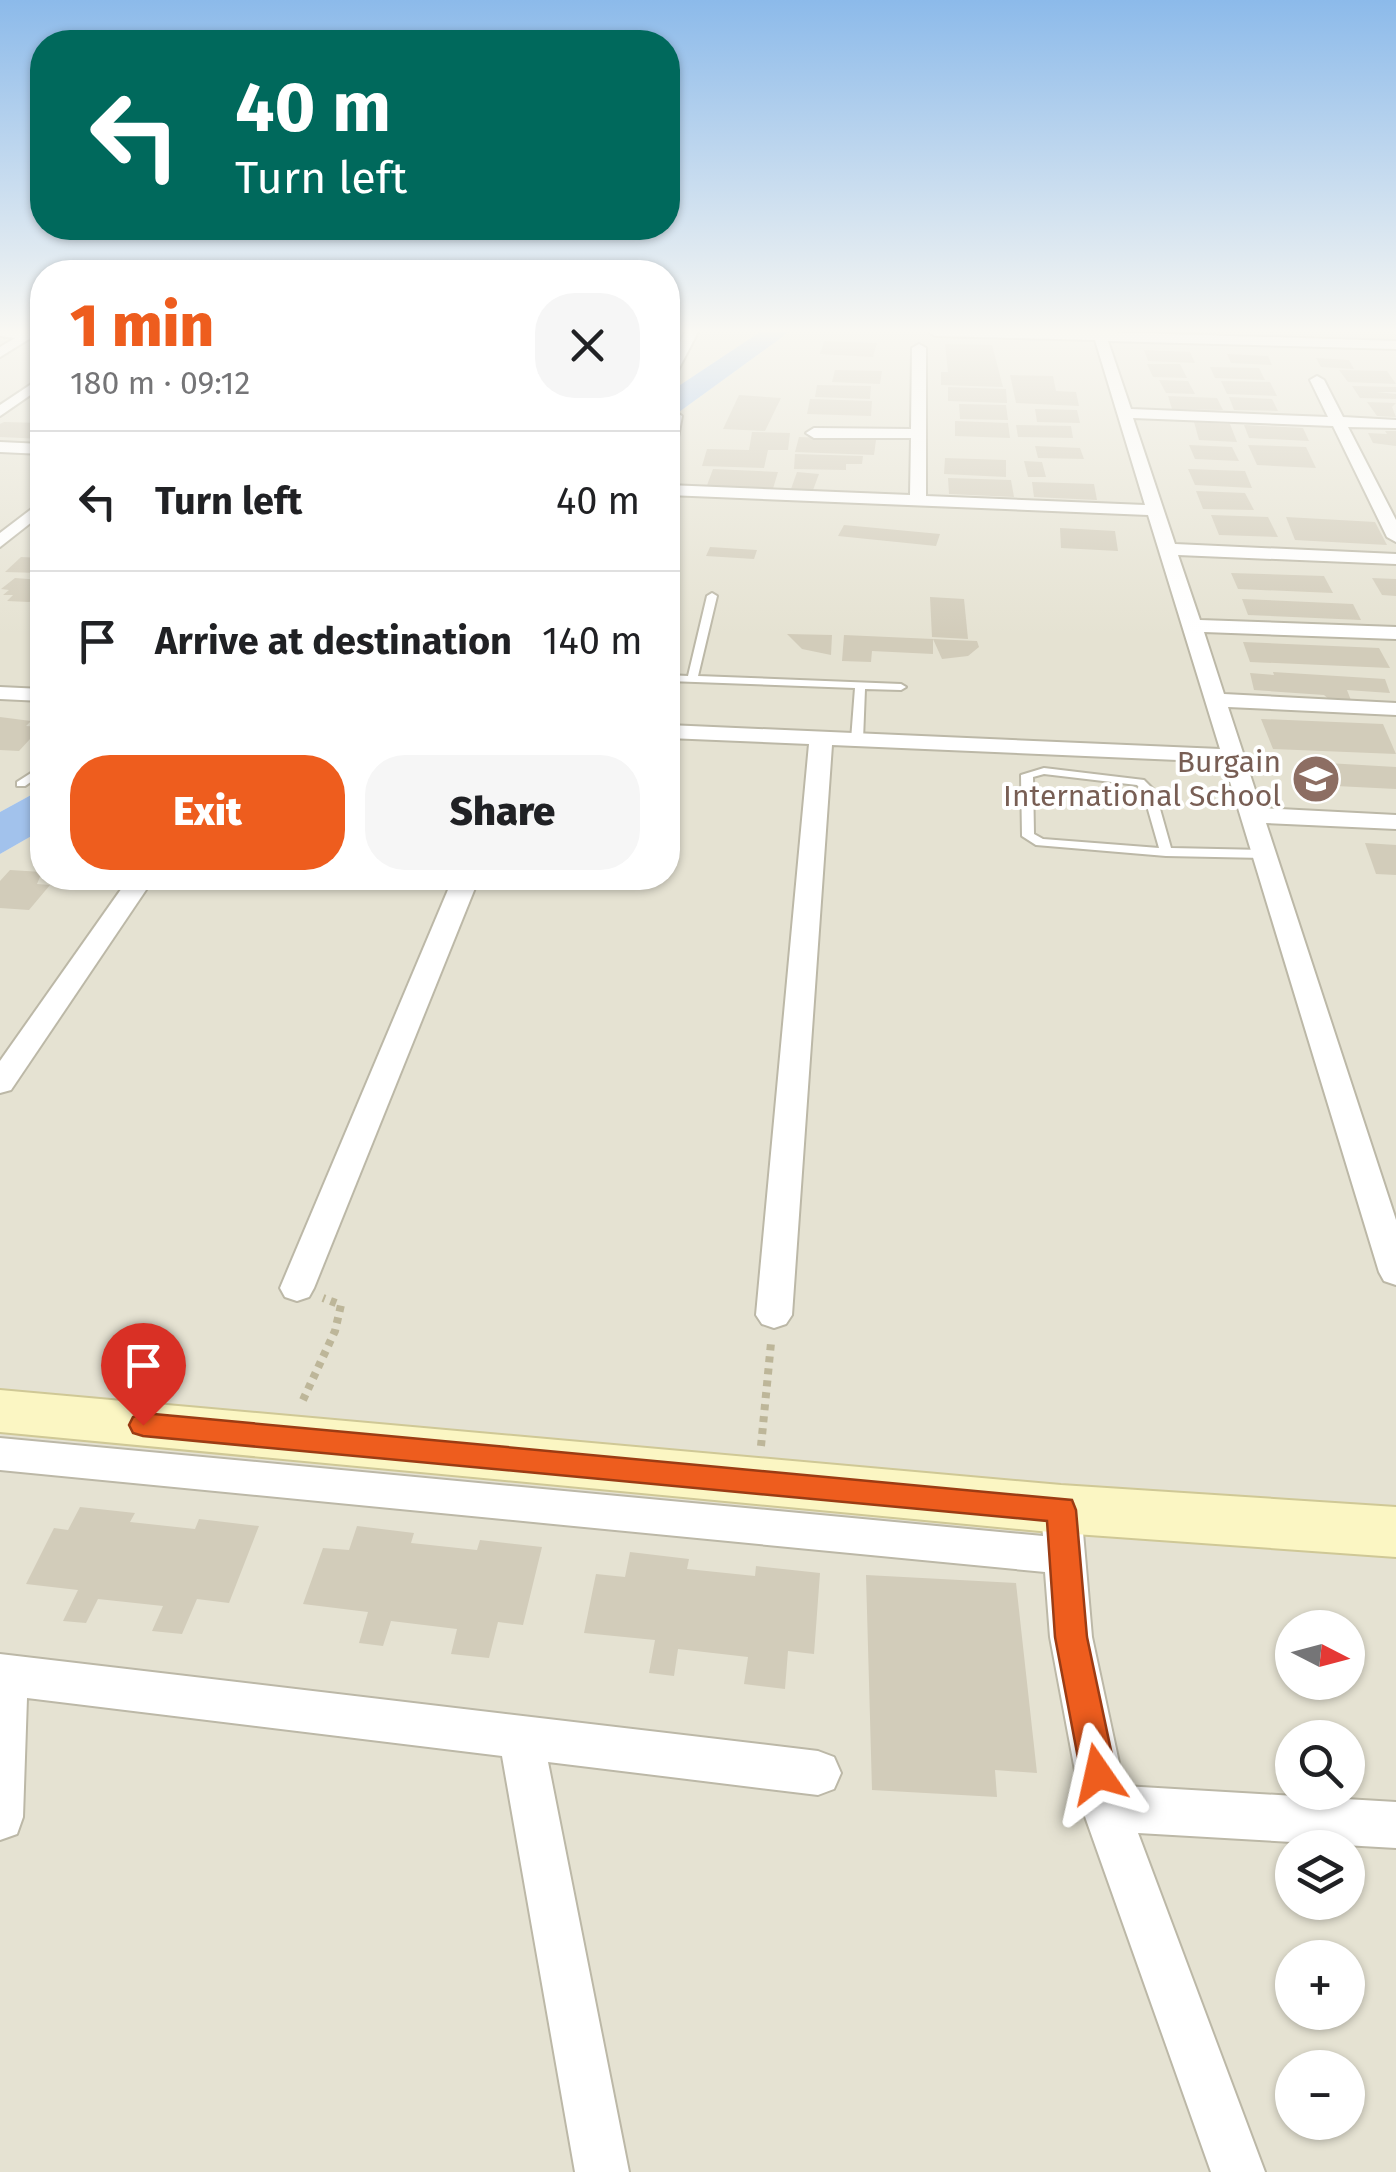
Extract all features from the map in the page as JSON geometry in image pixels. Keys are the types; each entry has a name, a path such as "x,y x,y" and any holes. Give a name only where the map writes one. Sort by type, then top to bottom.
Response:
{"street":[{"path":"1130,433 1396,1272"},
{"path":"1343,433 1396,537"},
{"path":"814,434 919,434 918,500"},
{"path":"0,447 30,448"},
{"path":"680,490 1154,510"},
{"path":"0,542 30,516"},
{"path":"1166,549 1396,559"},
{"path":"1191,626 1396,632"},
{"path":"0,693 30,694"},
{"path":"1214,700 1396,709"},
{"path":"680,732 1232,756"},
{"path":"774,1315 820,738"},
{"path":"1251,815 1396,822"},
{"path":"0,1083 133,890"},
{"path":"298,1288 461,890"},
{"path":"0,1412 758,1482 1063,1533"},
{"path":"0,1454 1063,1533 1396,1532"},
{"path":"1063,1533 1071,1637 1105,1808 1238,2172"},
{"path":"0,1817 3,1674 818,1773"},
{"path":"520,1734 602,2172"},
{"path":"1105,1808 1396,1825"}],"lane":[{"path":"692,679 712,596"},
{"path":"680,678 901,687"},
{"path":"857,740 860,686"},
{"path":"1166,852 1150,791 1140,782 1044,771 1028,775 1028,836 1034,840 1166,852 1264,854"},
{"path":"21,784 30,778"}],"path":[{"path":"286,1438 335,1331 342,1306 298,1288"},
{"path":"758,1482 774,1315"}],"shaded area":[{"path":"0,433 30,433 30,796 0,812"},
{"path":"680,433 1396,433 1396,2172 0,2172 0,854 30,837 30,890 680,890"}],"water":[{"path":"30,796 30,837 0,854 0,812"}],"building":[{"path":"0,433 30,433 30,438 0,437"},
{"path":"752,433 790,433 788,450 768,450 764,468 702,466 707,449 749,450"},
{"path":"1009,433 1010,438 955,436"},
{"path":"1017,433 1072,433 1073,438 1018,437"},
{"path":"1197,433 1234,433 1237,442 1199,440"},
{"path":"1247,433 1305,433 1309,441 1249,438"},
{"path":"1368,433 1375,433 1396,433 1396,446 1373,443"},
{"path":"799,437 876,440 874,455 795,452"},
{"path":"1189,445 1232,447 1239,461 1195,459"},
{"path":"1248,445 1306,447 1316,468 1257,465"},
{"path":"1035,446 1080,448 1084,459 1038,458"},
{"path":"795,454 863,456 862,464 846,464 846,470 794,469"},
{"path":"945,458 1006,460 1006,477 944,474"},
{"path":"1024,461 1042,462 1046,477 1028,477"},
{"path":"713,469 778,472 772,492 706,488"},
{"path":"1188,469 1245,471 1252,488 1195,485"},
{"path":"797,472 819,474 813,490 791,489"},
{"path":"948,478 1011,480 1014,497 949,494"},
{"path":"1032,482 1094,484 1097,500 1034,497"},
{"path":"1196,491 1245,493 1254,510 1203,509"},
{"path":"1211,515 1268,517 1278,537 1219,535"},
{"path":"1286,517 1375,522 1387,545 1295,540"},
{"path":"844,525 940,534 936,546 838,536"},
{"path":"1060,528 1115,531 1118,551 1061,548"},
{"path":"710,547 757,550 754,559 706,556"},
{"path":"21,557 30,557 30,573 5,572"},
{"path":"1231,573 1324,576 1333,593 1238,589"},
{"path":"15,578 30,579 30,602 7,601 13,595 3,595 9,590 1,589"},
{"path":"1372,578 1396,579 1396,596 1382,595"},
{"path":"930,597 964,599 968,639 932,637"},
{"path":"1242,599 1353,604 1361,620 1248,615"},
{"path":"787,634 832,635 831,655 802,649"},
{"path":"844,635 933,639 933,654 872,651 871,662 842,661"},
{"path":"933,639 977,641 979,647 968,656 942,659"},
{"path":"1243,642 1379,648 1390,668 1250,662"},
{"path":"1273,672 1385,679 1390,693 1347,690 1352,703 1331,701 1324,695 1254,690 1250,673 1274,675"},
{"path":"0,717 30,721 26,726 30,726 30,739 19,751 0,750"},
{"path":"1261,719 1383,724 1396,754 1273,749"},
{"path":"1327,763 1396,767 1396,789 1336,786"},
{"path":"1365,843 1396,845 1396,875 1376,874"},
{"path":"10,870 30,871 30,890 46,890 29,910 0,908 0,881"},
{"path":"80,1507 135,1513 130,1522 195,1529 199,1519 259,1526 229,1603 197,1599 182,1634 152,1631 163,1606 98,1599 86,1623 63,1621 78,1590 26,1584 54,1528 68,1530"},
{"path":"357,1526 414,1533 411,1543 477,1550 480,1540 542,1547 523,1625 498,1622 489,1658 451,1654 457,1629 391,1621 383,1646 359,1643 368,1612 303,1604 323,1548 349,1550"},
{"path":"630,1552 689,1559 687,1569 755,1576 756,1566 820,1573 814,1654 788,1651 785,1689 744,1684 748,1657 678,1649 674,1676 649,1673 655,1640 584,1633 596,1574 625,1577"},
{"path":"866,1575 1016,1583 1037,1773 995,1770 997,1797 872,1790"}],"place":[{"name":"Burgain International School","path":"1316,779"}],"route":[{"path":"143,1425 1061,1510 1071,1637 1098,1774"}]}
